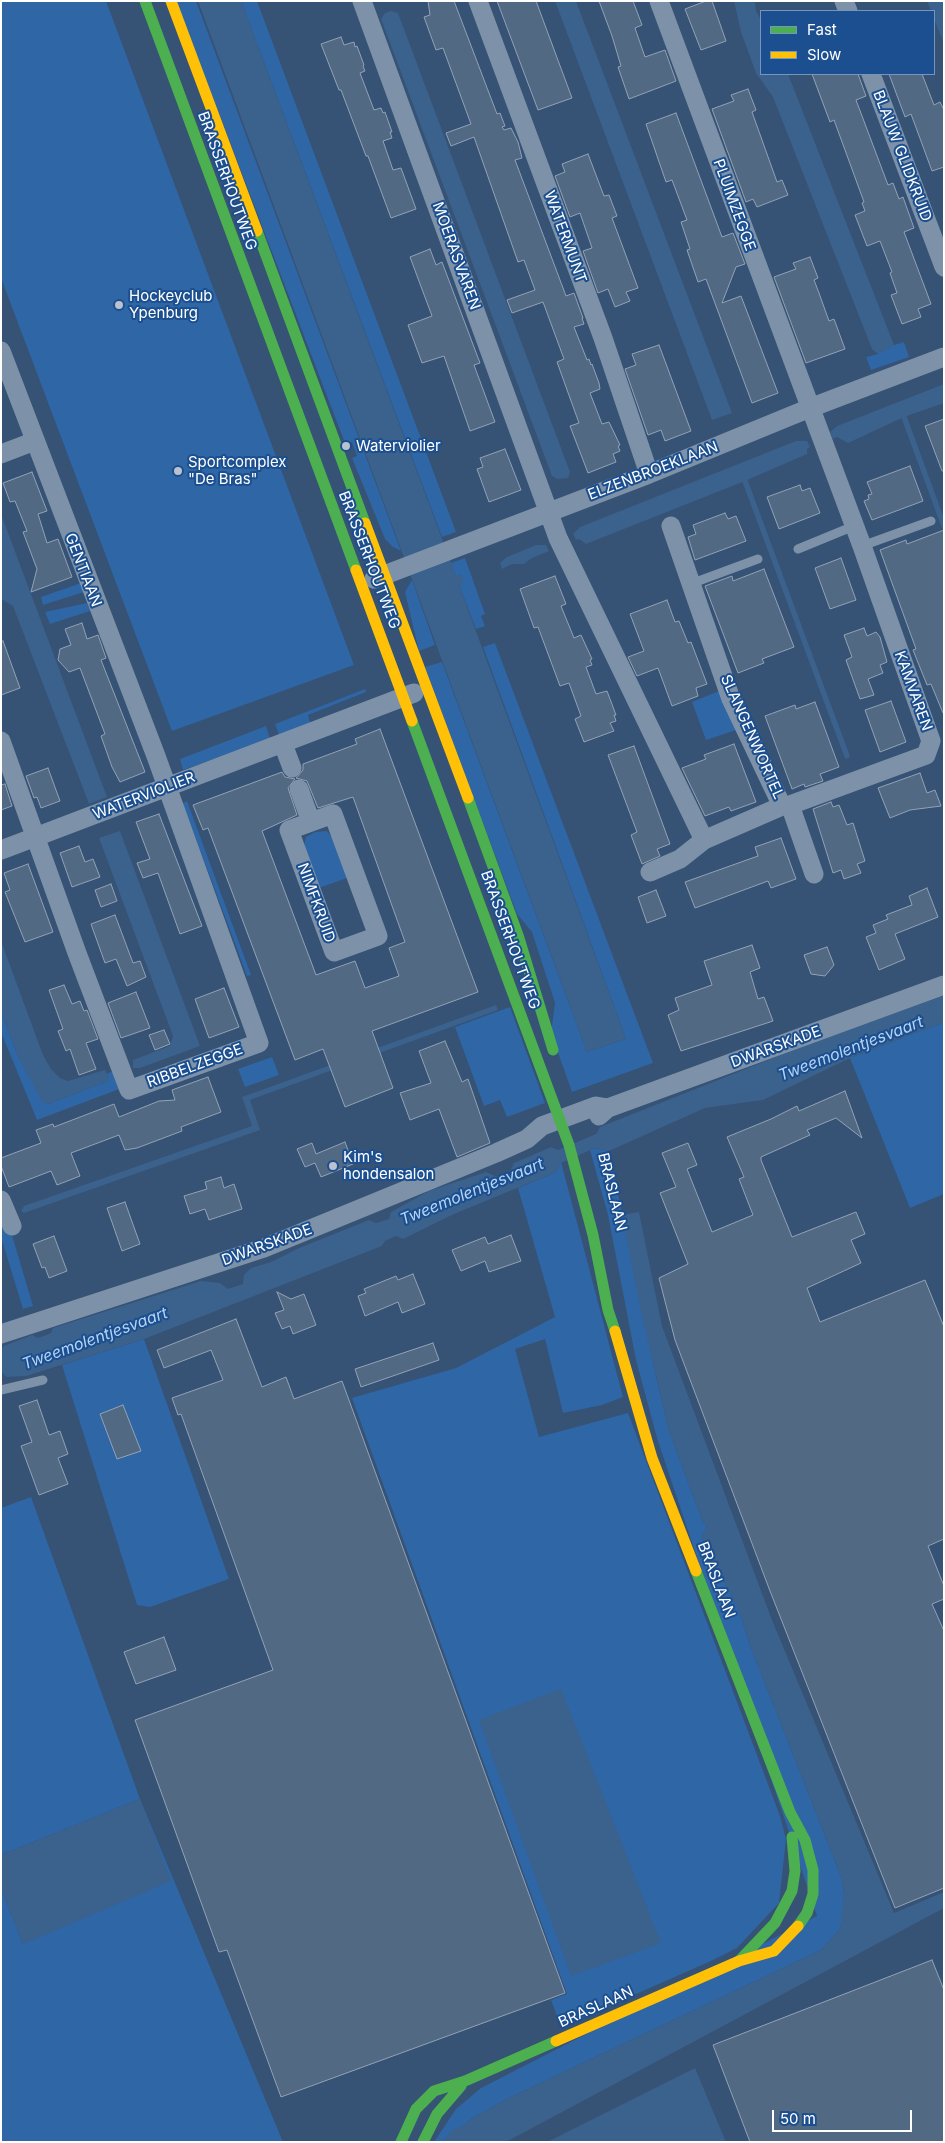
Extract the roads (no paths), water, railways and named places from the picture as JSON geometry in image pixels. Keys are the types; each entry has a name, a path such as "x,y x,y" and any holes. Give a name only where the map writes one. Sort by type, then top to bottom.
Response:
{"main road":[{"name":"BRASSERHOUTWEG","path":"144,1 404,697 570,1123"},
{"name":"BRASSERHOUTWEG","path":"171,1 393,572 427,688 519,938 556,1059"},
{"name":"BRASLAAN","path":"401,2142 416,2109 434,2091 465,2081 739,1961 774,1951 793,1934 810,1904 813,1894 813,1870 805,1840 790,1812 652,1458 624,1356 608,1310 574,1158 570,1123"},
{"name":"BRASLAAN","path":"622,1313 624,1356"},
{"name":"BRASLAAN","path":"739,1961 775,1923 786,1906 792,1890 795,1871 790,1812"},
{"name":"BRASLAAN","path":"422,2142 438,2114 465,2081"}],"street":[{"name":"WATERMUNT","path":"478,1 603,338 649,474"},
{"name":"PLUIMZEGGE","path":"659,1 810,408"},
{"name":"MOERASVAREN","path":"364,2 548,512"},
{"name":"BLAUW GLIDKRUID","path":"871,75 944,266"},
{"name":"GENTIAAN","path":"1,351 166,787"},
{"name":"ELZENBROEKLAAN","path":"362,584 649,474 810,408 944,357"},
{"name":"KAMVAREN","path":"650,872 680,859 704,840 786,805 926,755 931,741 862,546 810,408"},
{"path":"1,454 35,441"},
{"path":"548,512 646,723 704,840"},
{"name":"SLANGENWORTEL","path":"671,526 693,583 731,699 786,805"},
{"name":"WATERVIOLIER","path":"1,850 427,688"},
{"path":"1,741 35,836"},
{"path":"283,744 292,768"},
{"name":"RIBBELZEGGE","path":"35,836 129,1090 259,1043 166,787"},
{"path":"299,789 312,822"},
{"path":"786,805 814,874"},
{"name":"NIMFKRUID","path":"333,814 378,936 334,952 289,830 312,822 333,814"},
{"name":"DWARSKADE","path":"1,1334 264,1248 527,1139 542,1126 598,1117 608,1108 944,985"},
{"path":"1,1200 12,1226"}],"lane":[{"path":"862,546 931,521"},
{"path":"798,549 854,526"},
{"path":"693,583 758,559"},
{"path":"1,1390 43,1380"}],"water":[{"path":"198,1 241,1 456,576 461,575 464,583 459,585 626,1039 587,1052"},
{"path":"555,1 576,1 732,413 712,420"},
{"path":"734,1 755,1 756,11 760,18 760,75 788,75 894,345 878,354 872,349 773,97 756,73 741,32"},
{"path":"927,1 944,1 944,44 935,22 935,10 931,10"},
{"path":"391,11 398,13 570,472 568,478 557,479 552,476 381,19 385,13"},
{"path":"944,384 944,403 904,417 848,443 837,437 833,439 830,432 837,426"},
{"path":"796,441 807,441 810,447 807,449 807,454 745,481 586,544 579,539 576,540 573,534 580,527"},
{"path":"1,514 107,797 89,804 13,606 1,599"},
{"path":"536,545 546,545 549,551 532,558 524,564 512,564 502,569 500,563 507,557"},
{"path":"120,831 200,1046 140,1068 133,1068 133,1060 170,1046 173,1036 99,838"},
{"path":"1,941 43,1055 51,1069 60,1078 68,1081 105,1070 109,1077 108,1081 48,1104 42,1101 19,1058 1,1012"},
{"name":"Tweemolentjesvaart","path":"944,990 944,1022 850,1058 763,1100 705,1108 609,1151 595,1148 561,1163 556,1172 454,1214 403,1239 396,1236 385,1241 382,1246 144,1339 26,1376 6,1377 1,1371 1,1349 4,1346 32,1335 38,1338 51,1333 53,1328 201,1281 220,1283 228,1289 243,1284 244,1275 251,1268 271,1262 299,1248 369,1220 376,1223 389,1219 391,1212 429,1191 486,1172 500,1178 509,1174 514,1163 551,1147 558,1150 596,1134 600,1127"},
{"path":"496,1005 498,1010 250,1100 260,1130 24,1213 21,1211 24,1206 252,1126 242,1097"},
{"path":"639,1212 662,1326 772,1620 894,1913 944,1892 944,1908 506,2142 443,2142 451,2131 465,2125 471,2119 507,2099 821,1950 840,1929 844,1895 842,1879 750,1645 738,1608 705,1544 702,1536 707,1526 703,1522 669,1431 642,1316 622,1215"},
{"path":"561,1689 661,1943 571,1976 479,1720"},
{"path":"140,1799 171,1881 23,1944 1,1888 1,1855"},
{"path":"695,2068 726,2142 547,2142"}],"waterway":[{"path":"904,417 944,526"},
{"path":"745,481 847,756"}],"place":[{"name":"Hockeyclub Ypenburg","path":"119,305"},
{"name":"Waterviolier","path":"346,446"},
{"name":"Sportcomplex \"De Bras\"","path":"178,471"},
{"name":"Kim's hondensalon","path":"333,1166"}]}
